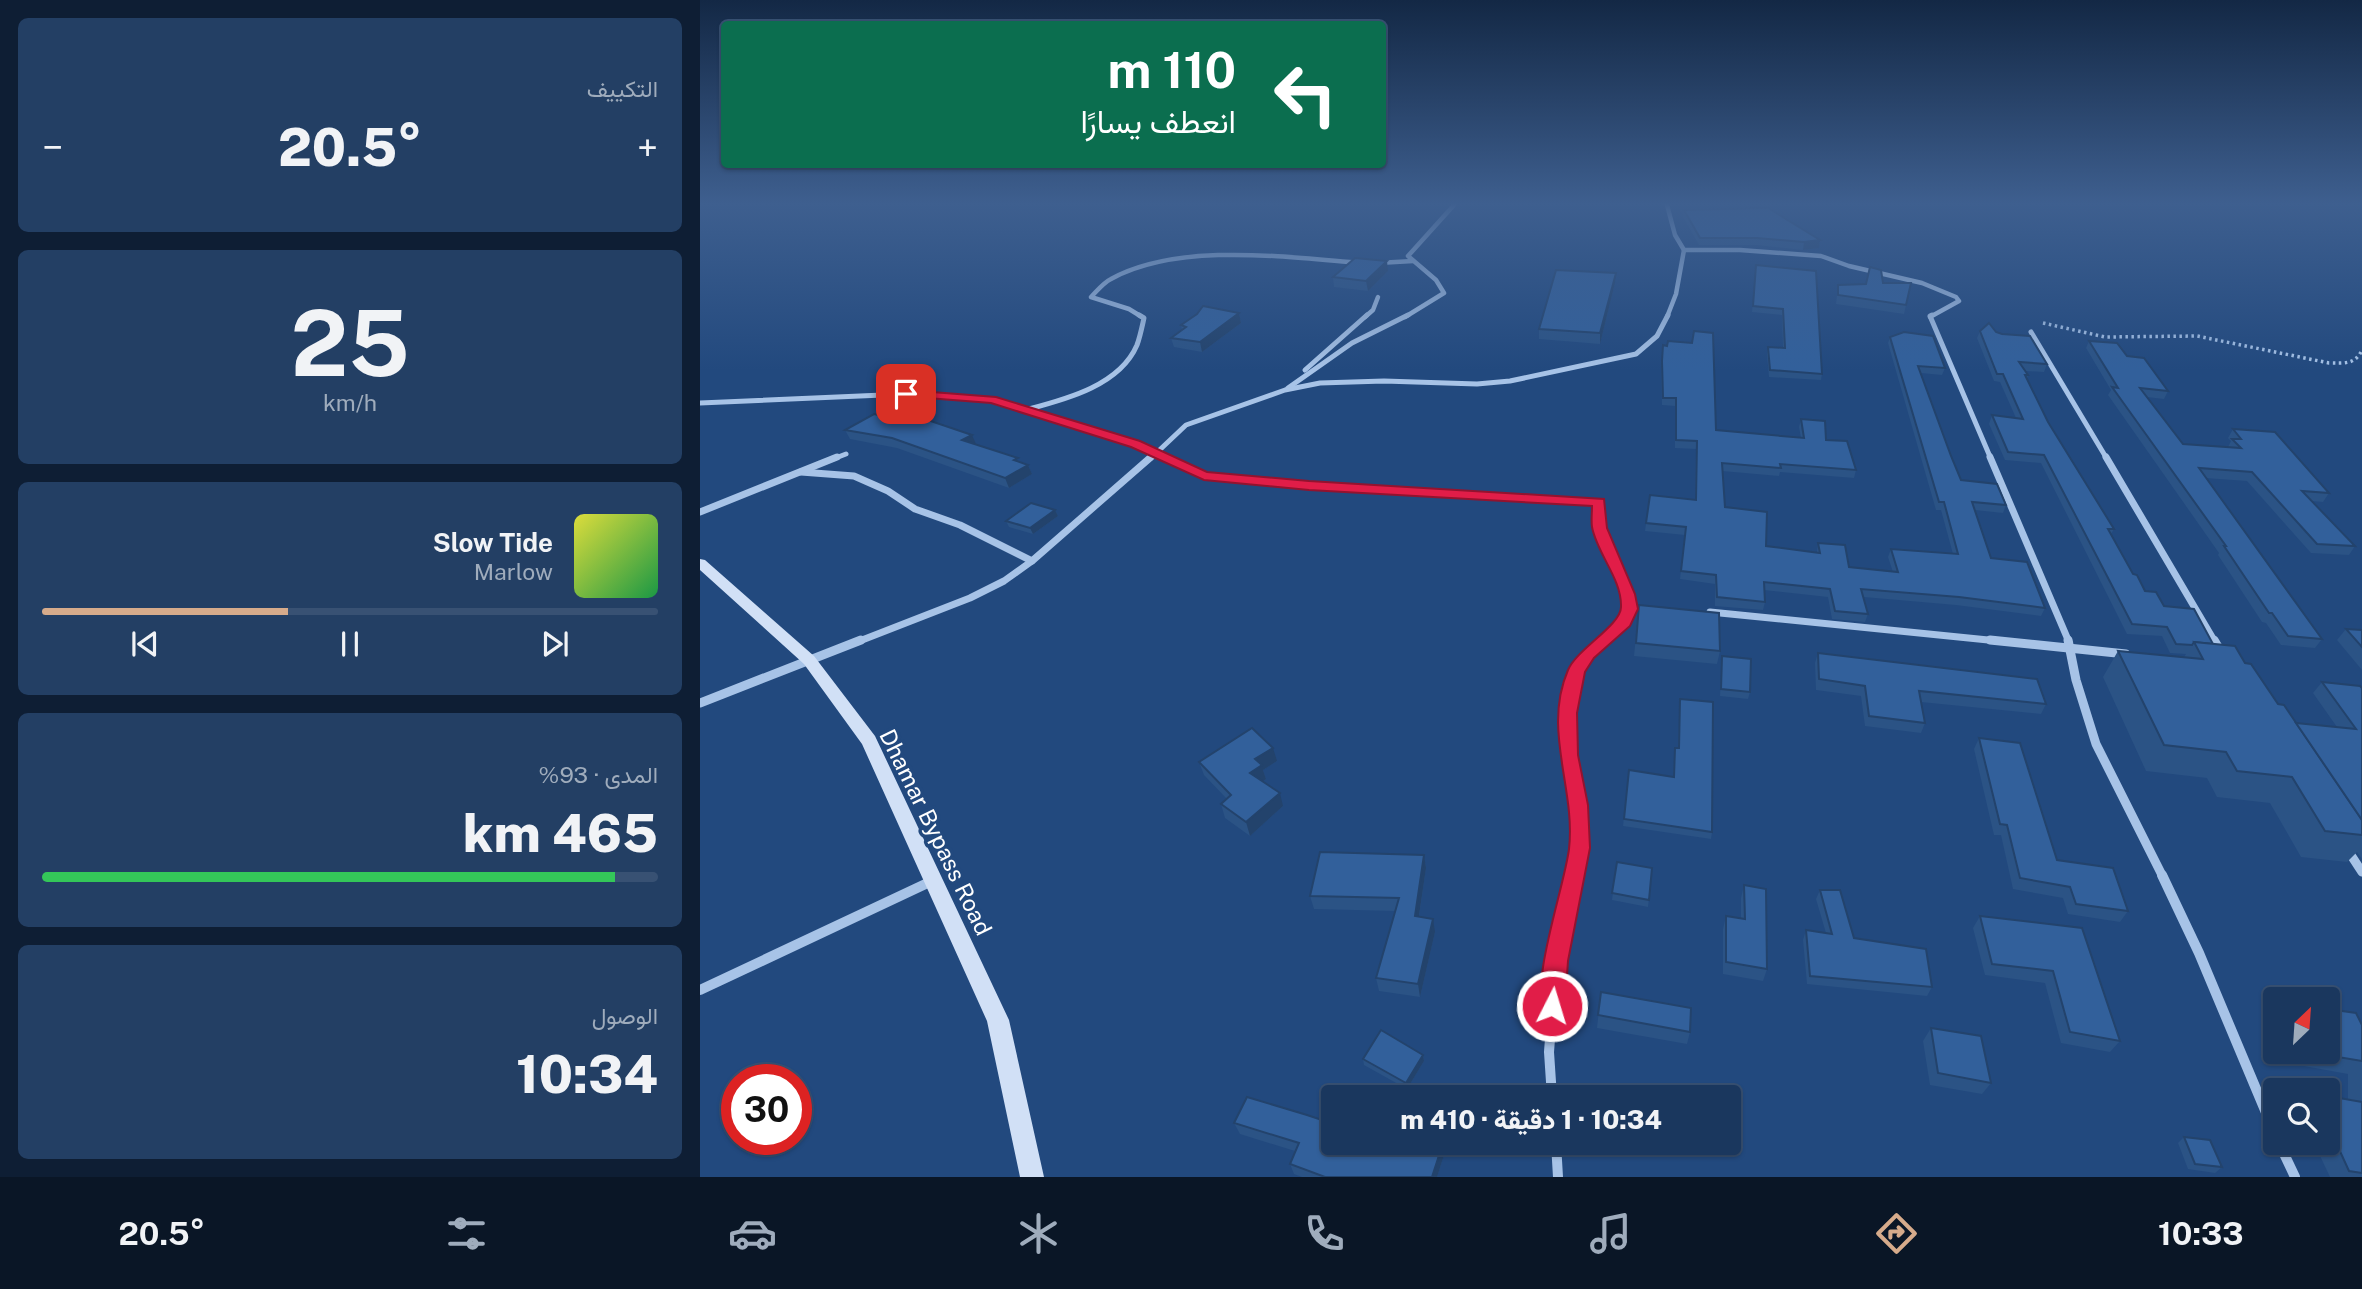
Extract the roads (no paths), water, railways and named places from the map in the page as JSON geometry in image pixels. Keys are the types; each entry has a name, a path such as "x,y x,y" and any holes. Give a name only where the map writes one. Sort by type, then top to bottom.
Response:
{"main road":[{"name":"Dhamar Bypass Road","path":"700,563 809,660 869,741 998,1020 1032,1177"}],"street":[{"path":"1026,410 1084,392 1104,380 1135,348 1144,318 1129,309 1091,297 1108,280 1133,268 1190,260"},
{"path":"1285,390 1352,343 1422,308 1444,293 1436,280 1413,261 1366,263 1316,260"},
{"path":"700,703 970,598 1004,581 1032,561 1142,468 1154,453 1186,425 1285,390 1320,383 1488,383 1636,354 1650,347 1661,334 1683,260"},
{"path":"1832,260 1922,283 1956,297 1959,301 1930,316 2070,648 2085,721 2106,771 2172,894 2263,1106"},
{"path":"1285,390 1338,338 1373,310 1378,297"},
{"path":"2031,332 2223,655"},
{"path":"700,403 906,394 992,399 1135,444 1204,476 1309,486 1599,502 1600,528 1627,594 1630,609 1624,622 1588,654 1576,671 1567,713 1568,755 1578,805 1580,848 1556,961 1549,1052 1551,1085"},
{"path":"700,512 846,454"},
{"path":"801,472 854,476 888,491 915,509 960,525 1032,561"},
{"path":"1629,604 1643,606"},
{"path":"1698,611 2137,655"},
{"path":"2340,837 2362,872"},
{"path":"700,990 933,880"},
{"path":"1557,1155 1558,1177"},
{"path":"2285,1155 2295,1177"}]}
